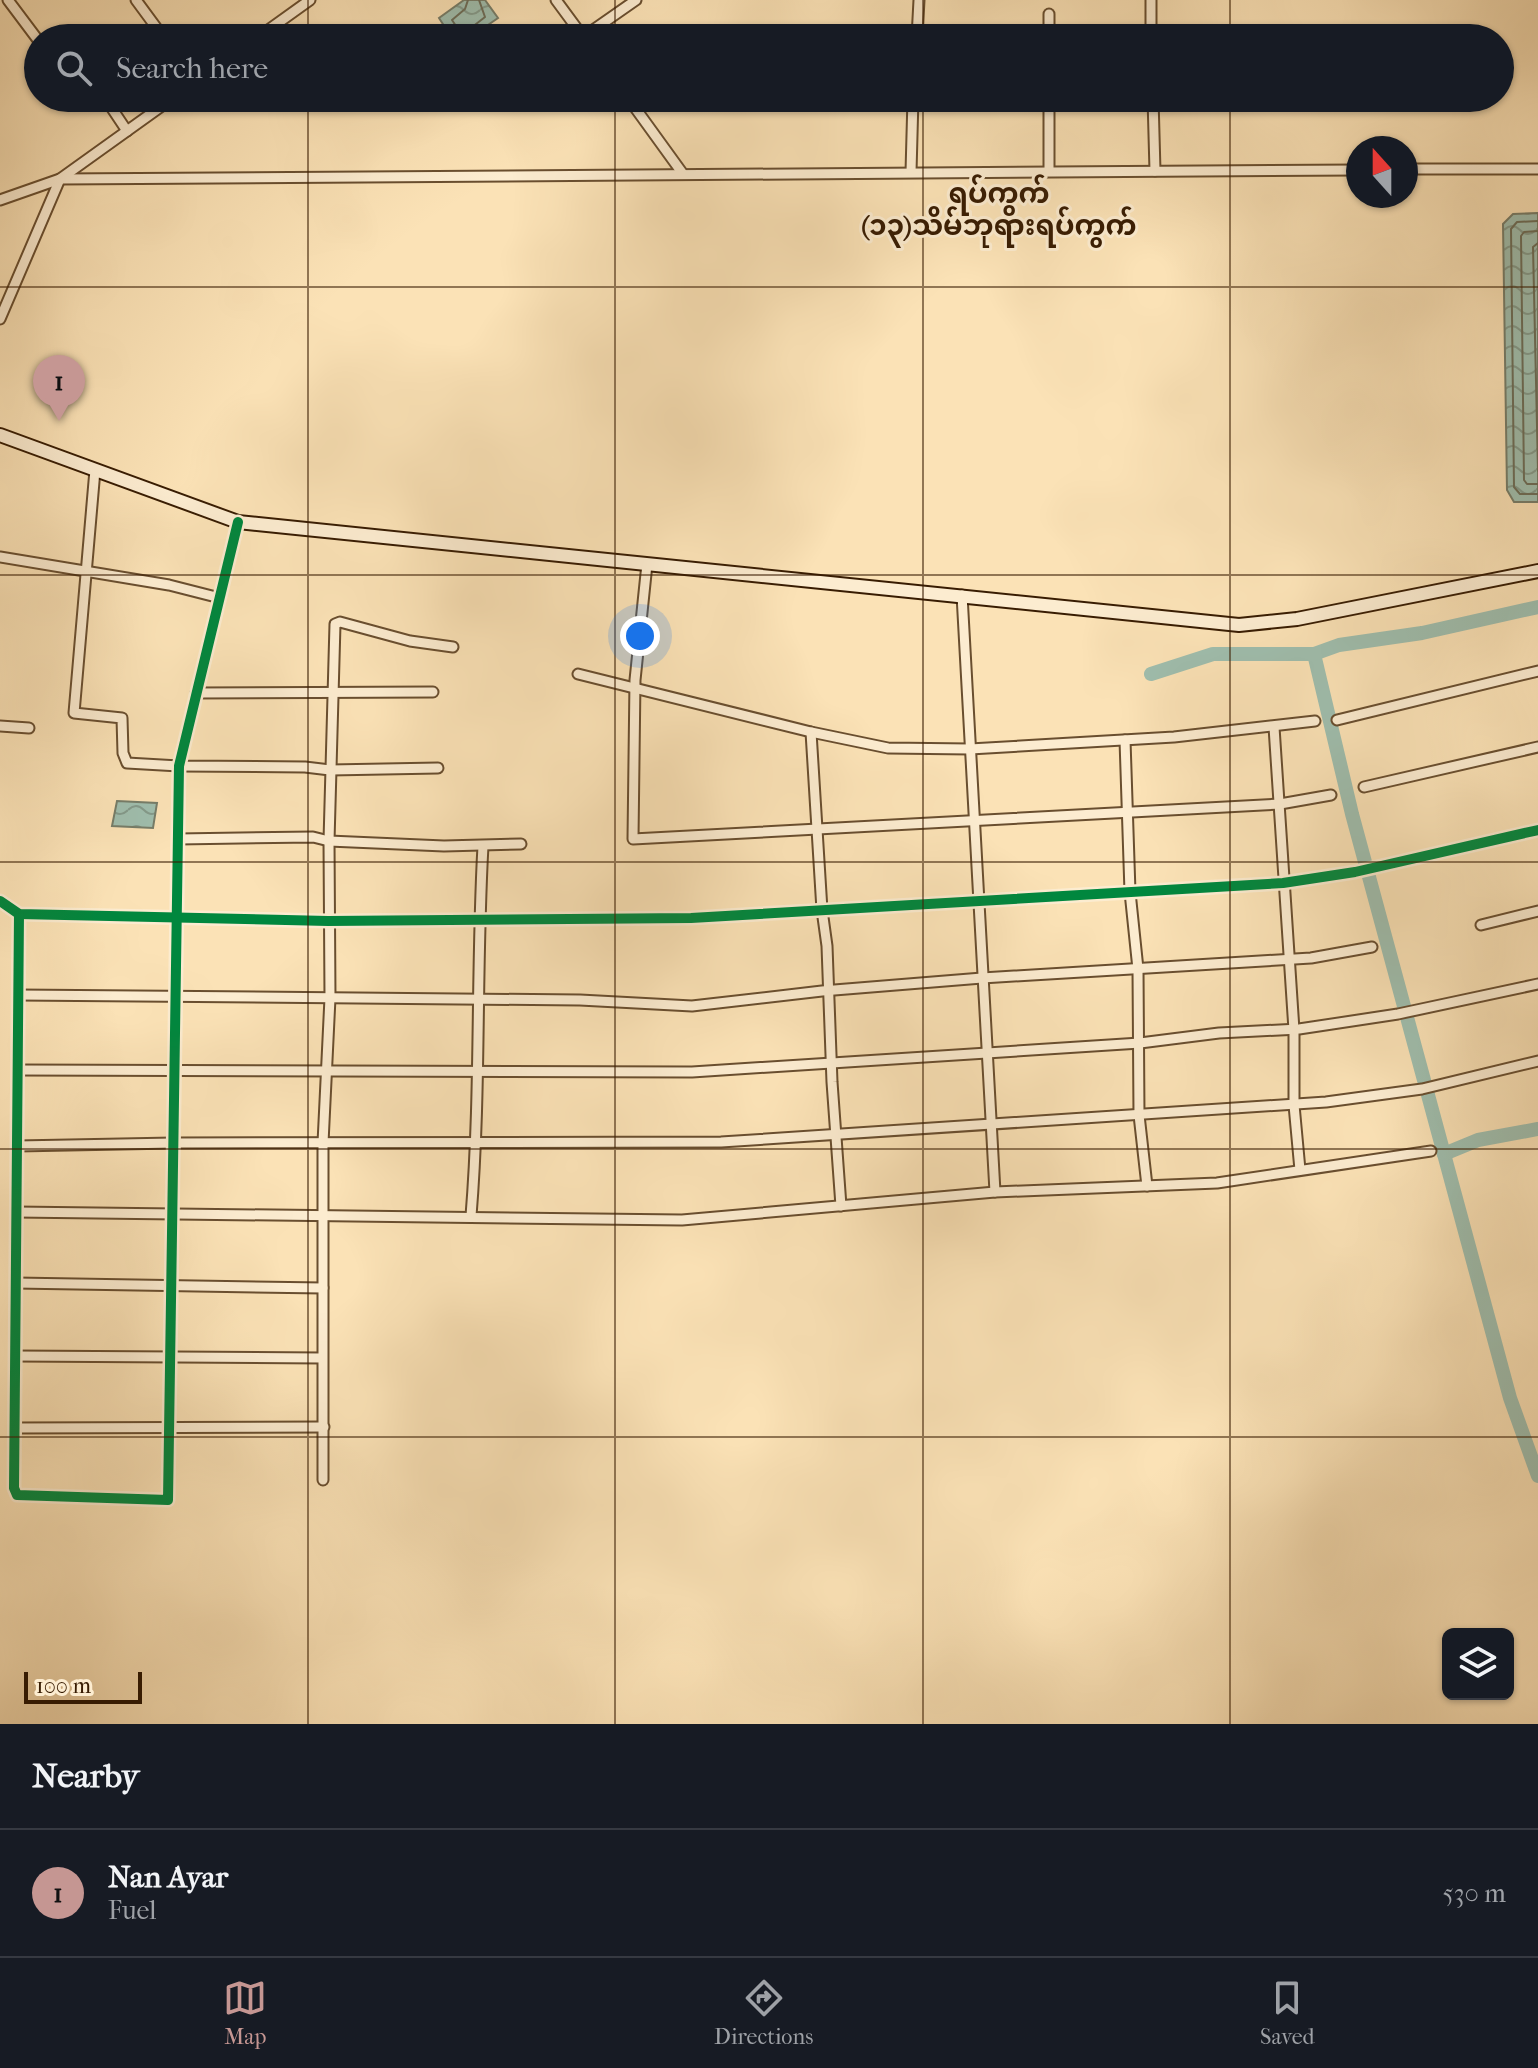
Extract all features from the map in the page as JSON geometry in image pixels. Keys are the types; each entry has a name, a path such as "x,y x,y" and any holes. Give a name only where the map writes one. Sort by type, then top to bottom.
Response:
{"main road":[{"path":"0,435 238,522 1239,625 1297,619 1538,571"}],"street":[{"path":"8,0 26,24"},
{"path":"136,0 154,24"},
{"path":"277,24 310,0"},
{"path":"556,0 574,24"},
{"path":"603,24 636,0"},
{"path":"918,24 919,0"},
{"path":"1151,0 1151,24"},
{"path":"1049,14 1049,24"},
{"path":"114,112 127,131"},
{"path":"0,200 60,179 153,112"},
{"path":"638,112 683,174"},
{"path":"911,172 913,112"},
{"path":"1049,112 1049,171"},
{"path":"1153,112 1155,171"},
{"path":"1418,169 1538,169"},
{"path":"60,179 1346,170"},
{"path":"0,319 60,179"},
{"path":"95,470 74,713 122,718 123,753 127,763 330,770 438,768"},
{"path":"19,914 14,1488 17,1495 168,1500 179,766 238,522"},
{"path":"0,557 169,585 220,598"},
{"path":"647,564 635,689 633,839 1280,804 1331,795"},
{"path":"962,595 995,1192"},
{"path":"323,1480 323,1143 330,998 330,770 336,623 410,641 453,647"},
{"path":"1337,720 1538,671"},
{"path":"578,674 888,748 970,749 1125,740 1315,721"},
{"path":"196,693 433,692"},
{"path":"0,726 29,728"},
{"path":"1274,727 1300,1170"},
{"path":"811,732 841,1206"},
{"path":"1125,740 1130,892 1138,969 1139,1115 1147,1186"},
{"path":"1364,787 1538,747"},
{"path":"0,901 19,914 176,919 691,918 1283,883 1355,872 1538,830"},
{"path":"178,839 313,837 329,841 483,846 521,844"},
{"path":"471,1216 477,1142 479,920 483,846"},
{"path":"1481,925 1538,911"},
{"path":"18,995 580,1000 692,1006 829,990 1290,959 1372,947"},
{"path":"18,1070 692,1072 1294,1030 1398,1014 1538,984"},
{"path":"17,1146 721,1142 1294,1105 1422,1089 1538,1061"},
{"path":"16,1212 682,1220 995,1192 1217,1183 1431,1151"},
{"path":"16,1283 323,1288"},
{"path":"15,1356 322,1358"},
{"path":"15,1428 324,1427"}],"water":[{"path":"464,0 485,0 498,18 489,24 443,24 439,18"},
{"path":"1538,213 1538,502 1514,502 1507,490 1503,224 1513,214"},
{"path":"117,801 157,803 153,828 112,826"}],"waterway":[{"path":"1151,674 1213,654 1314,654 1339,645 1422,633 1538,607"},
{"path":"1314,654 1352,814 1510,1398 1538,1476"},
{"path":"1444,1154 1478,1140 1538,1129"}],"cycle path":[{"path":"19,914 14,1488 17,1495 168,1500 179,766 238,522"},
{"path":"0,901 19,914 328,921 691,918 1283,883 1355,872 1538,830"}],"place":[{"name":"Nan Ayar","path":"59,421"}],"district":[{"name":"ရပ်ကွက် (၁၃)သိမ်ဘုရားရပ်ကွက်","path":"999,209"}]}
